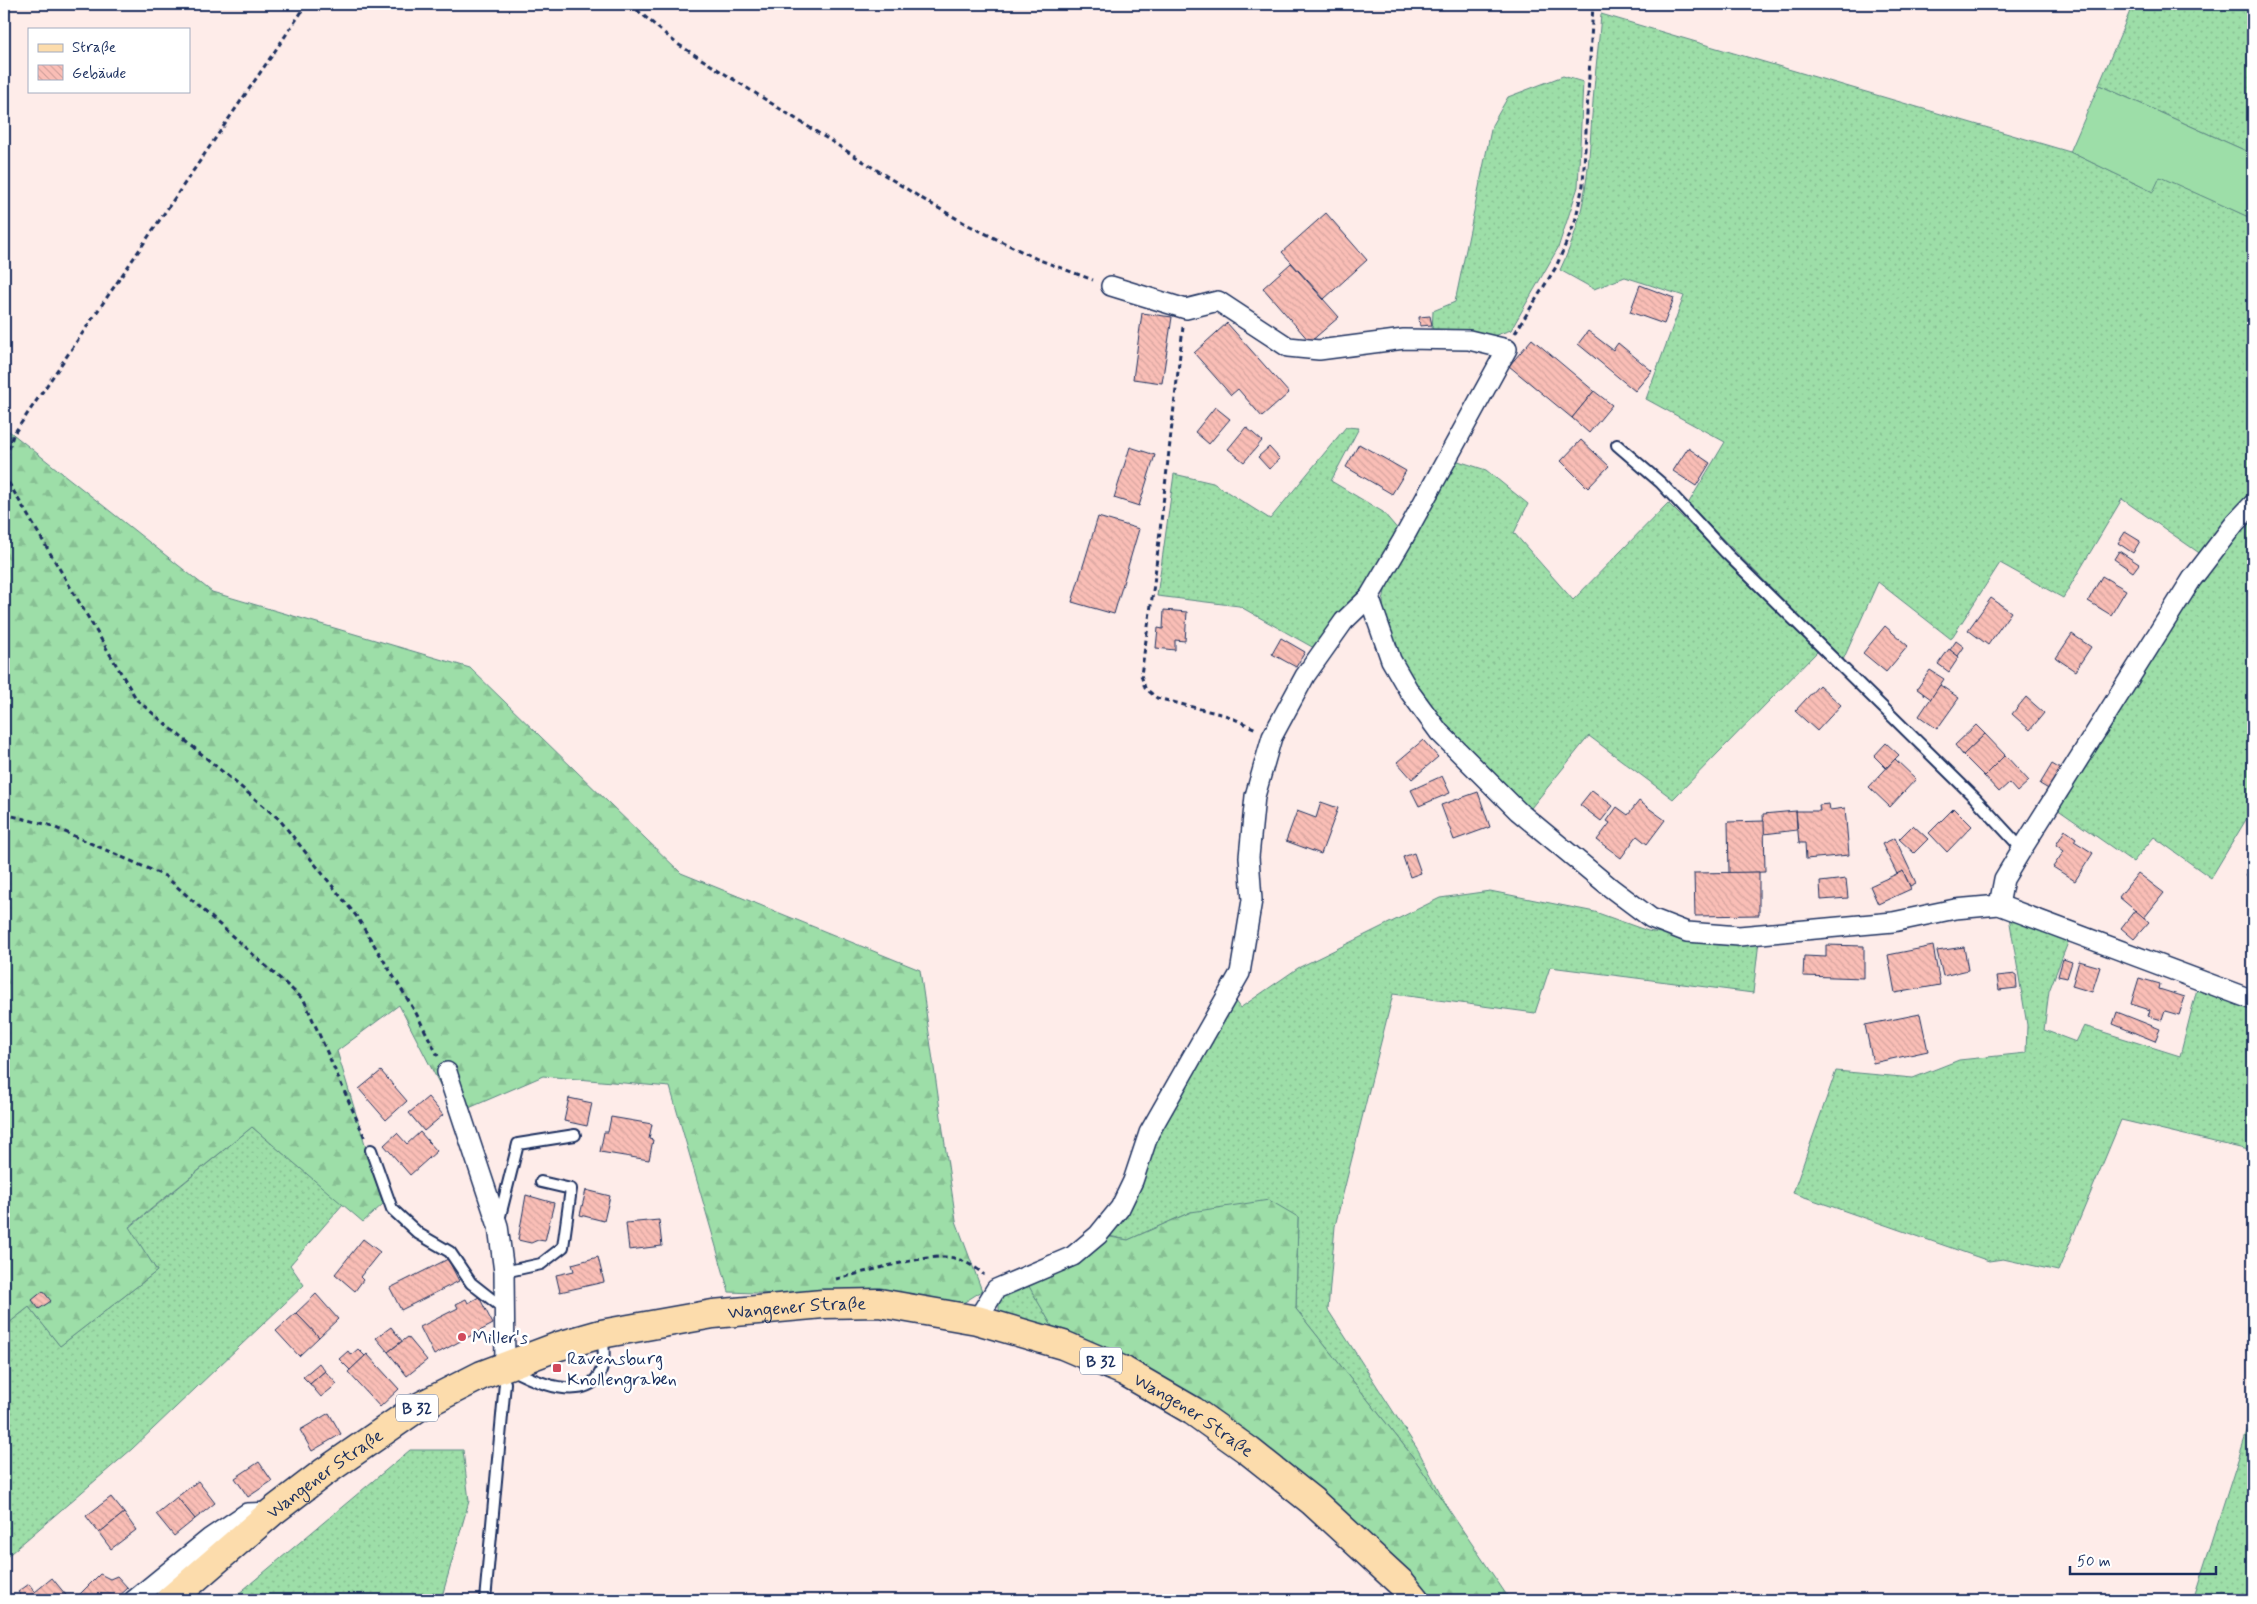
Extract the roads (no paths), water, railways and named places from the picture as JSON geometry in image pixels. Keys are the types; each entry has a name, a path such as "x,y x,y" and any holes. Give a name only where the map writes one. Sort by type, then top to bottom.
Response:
{"main road":[{"name":"Wangener Straße","path":"170,1600 272,1512 417,1408 505,1366 602,1334 713,1314 823,1304 879,1303 977,1320 1063,1345 1124,1371 1193,1411 1249,1451 1312,1501 1402,1584 1415,1600"}],"street":[{"path":"977,1320 996,1289 1073,1256 1098,1235 1120,1208 1133,1181 1149,1133 1240,972 1252,900 1249,857 1255,796 1272,737 1305,676 1344,621 1369,597 1402,541 1507,349 1469,340 1404,339 1319,350 1288,347 1218,300 1186,309 1111,286"},
{"path":"1999,905 2004,879 2022,848 2192,579 2235,523 2253,504"},
{"path":"1369,597 1391,660 1409,691 1439,732 1518,812 1651,918 1687,932 1739,936 1893,922 1955,909 1999,905 2253,1000"},
{"path":"447,1072 498,1226 504,1272 505,1366"},
{"path":"134,1600 210,1538 247,1513 272,1512"}],"lane":[{"path":"1617,445 1661,483 1726,554 1975,798 2022,848"},
{"path":"498,1226 518,1144 575,1135"},
{"path":"370,1150 392,1208 419,1234 450,1252 471,1283 504,1309"},
{"path":"504,1272 540,1264 563,1247 571,1189 541,1182"},
{"path":"485,1600 505,1366 551,1387 574,1390 590,1384 600,1372 605,1355 602,1334"}],"place":[{"name":"Miller's","path":"462,1337"},
{"name":"Ravensburg Knollengraben","path":"557,1368"}]}
